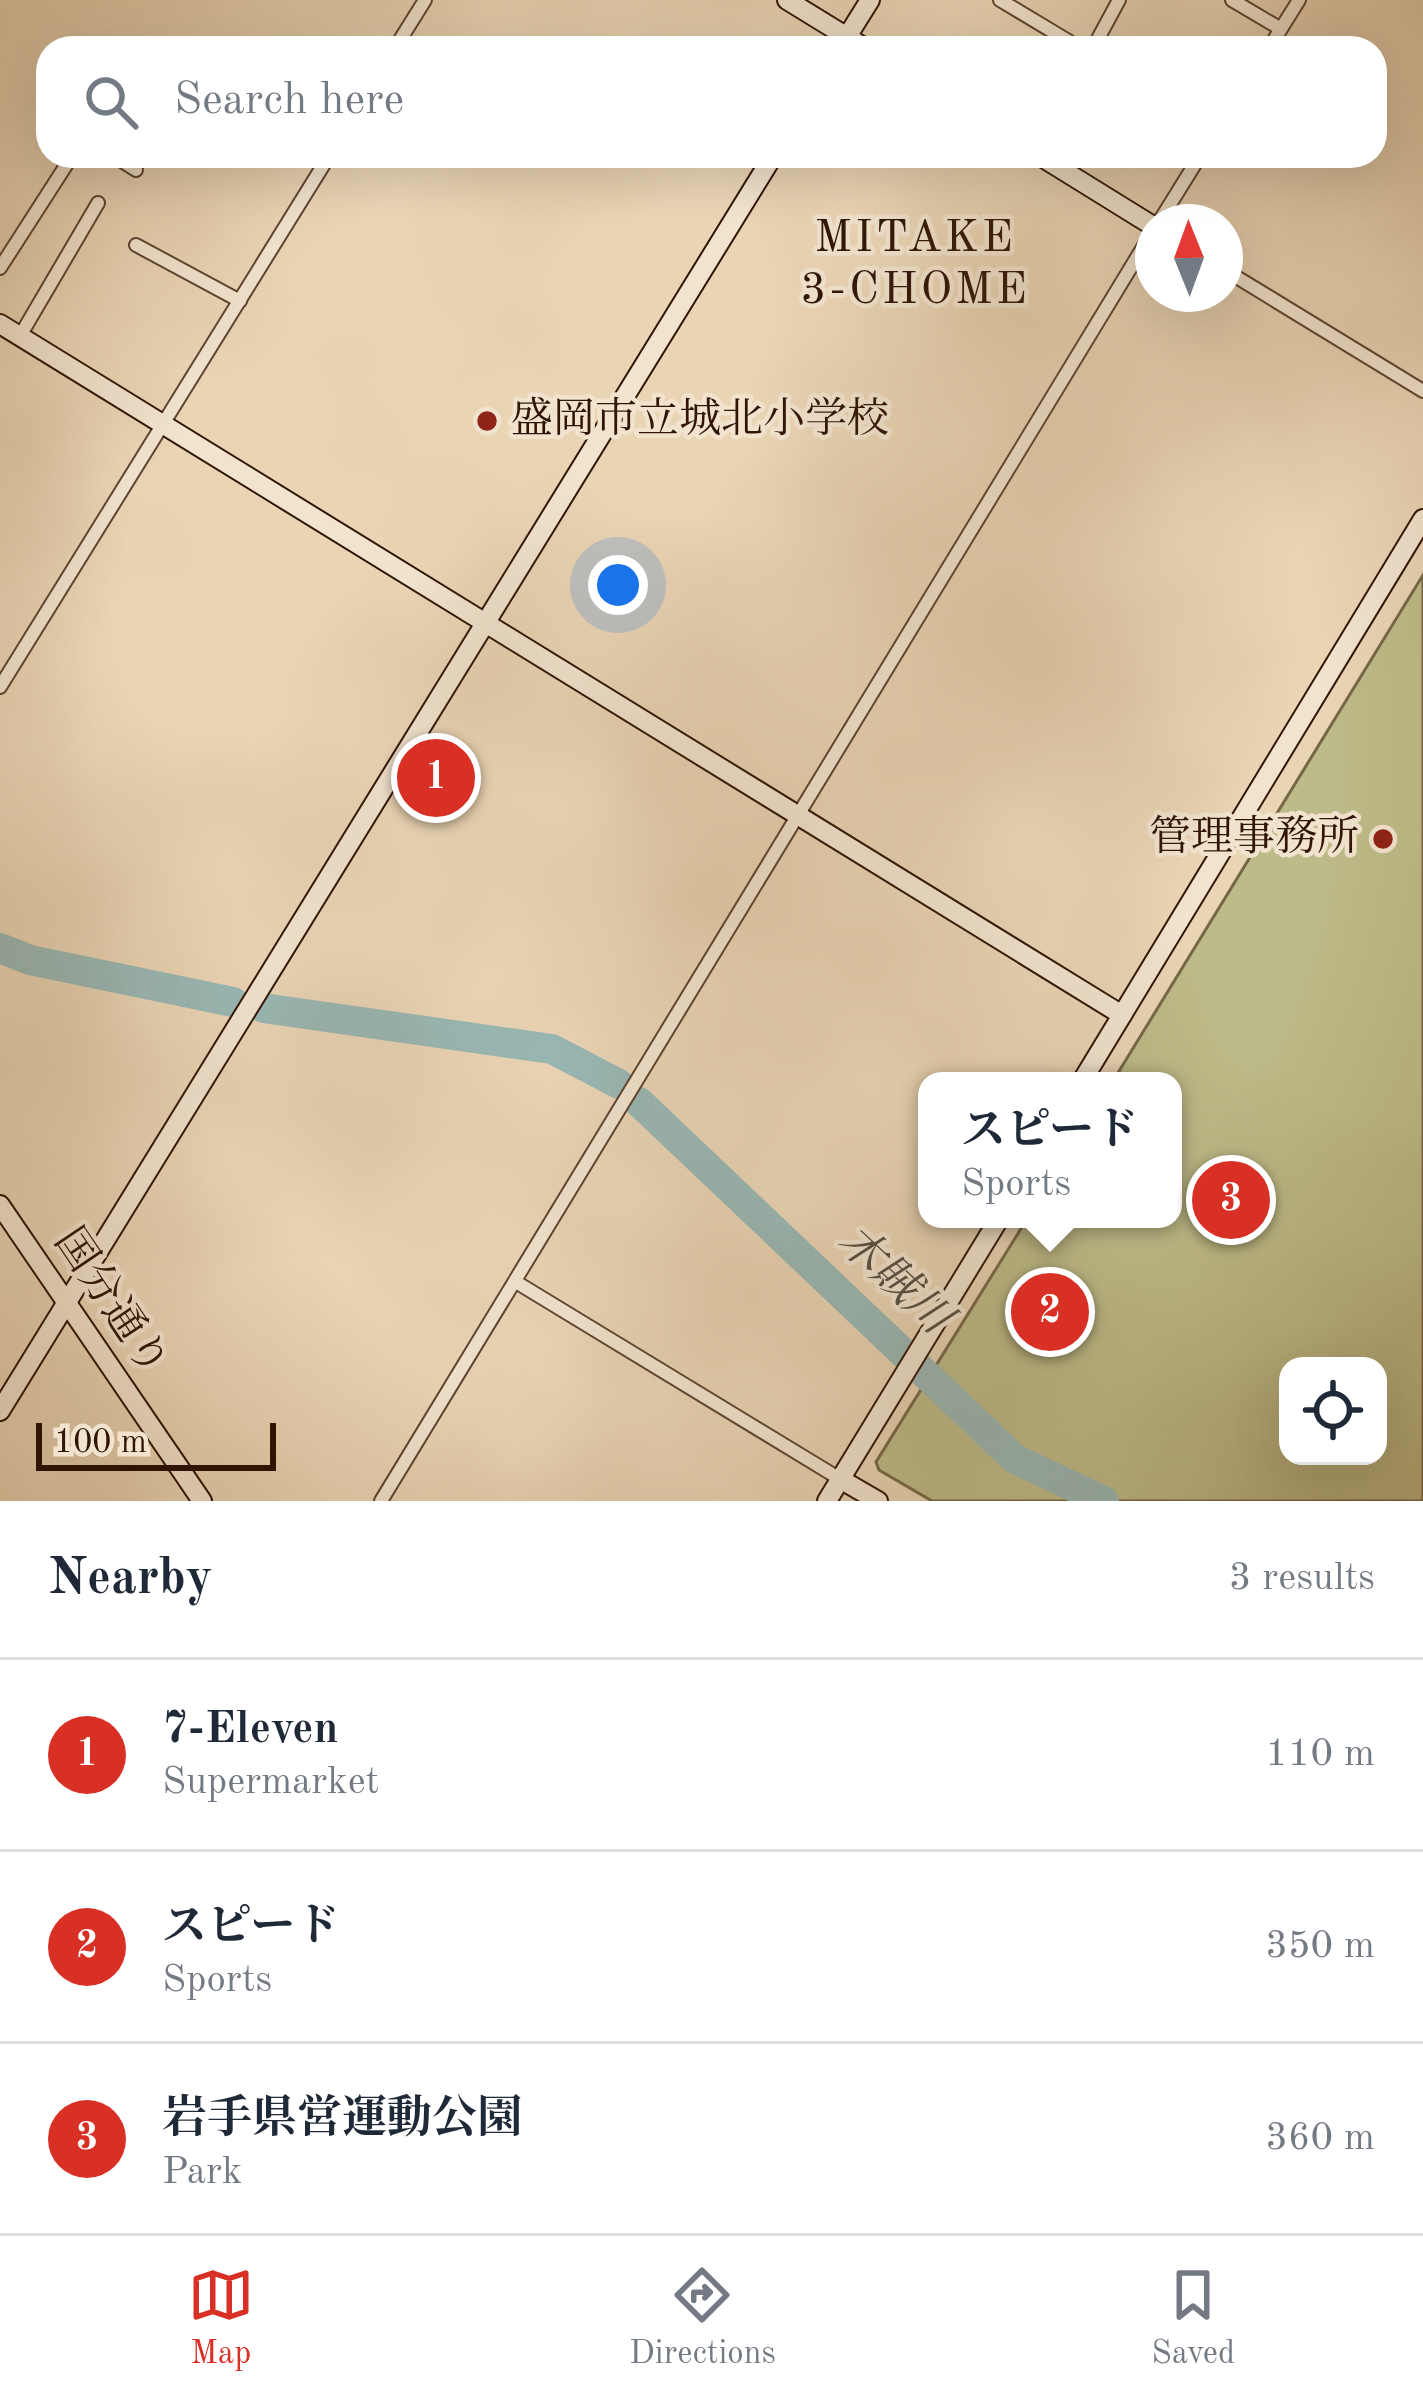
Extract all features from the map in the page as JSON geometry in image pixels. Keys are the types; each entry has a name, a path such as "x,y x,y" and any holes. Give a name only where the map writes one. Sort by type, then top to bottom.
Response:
{"street":[{"path":"402,36 425,0"},
{"path":"788,0 836,36"},
{"path":"848,36 870,0"},
{"path":"1000,0 1060,36"},
{"path":"1100,36 1119,0"},
{"path":"1232,0 1281,29"},
{"path":"1277,36 1299,0"},
{"path":"0,268 64,168"},
{"path":"0,686 322,168"},
{"path":"0,1412 766,168"},
{"path":"1060,168 1135,214"},
{"path":"1169,204 1192,168"},
{"path":"20,336 98,203"},
{"path":"136,244 240,301"},
{"path":"381,1501 1135,259"},
{"path":"1243,281 1423,392"},
{"path":"0,324 1122,1015"},
{"path":"1087,1072 1423,519"},
{"name":"国分通り","path":"0,1205 202,1501"},
{"path":"827,1501 994,1228"},
{"path":"516,1282 878,1501"}],"shaded area":[{"path":"1423,575 1423,1501 932,1501 879,1470 876,1462 1021,1228 1182,1228 1182,1072 1119,1072"}],"waterway":[{"name":"木賊川","path":"0,948 30,960 233,1002"},
{"name":"木賊川","path":"263,1008 552,1049 619,1084"},
{"name":"木賊川","path":"639,1102 1015,1459 1104,1501"}],"place":[{"name":"盛岡市立城北小学校","path":"487,421"},
{"name":"7-Eleven","path":"436,778"},
{"name":"管理事務所","path":"1383,839"},
{"name":"岩手県営運動公園","path":"1231,1200"},
{"name":"スピード","path":"1050,1312"}],"district":[{"name":"MITAKE 3-CHOME","path":"915,265"}]}
